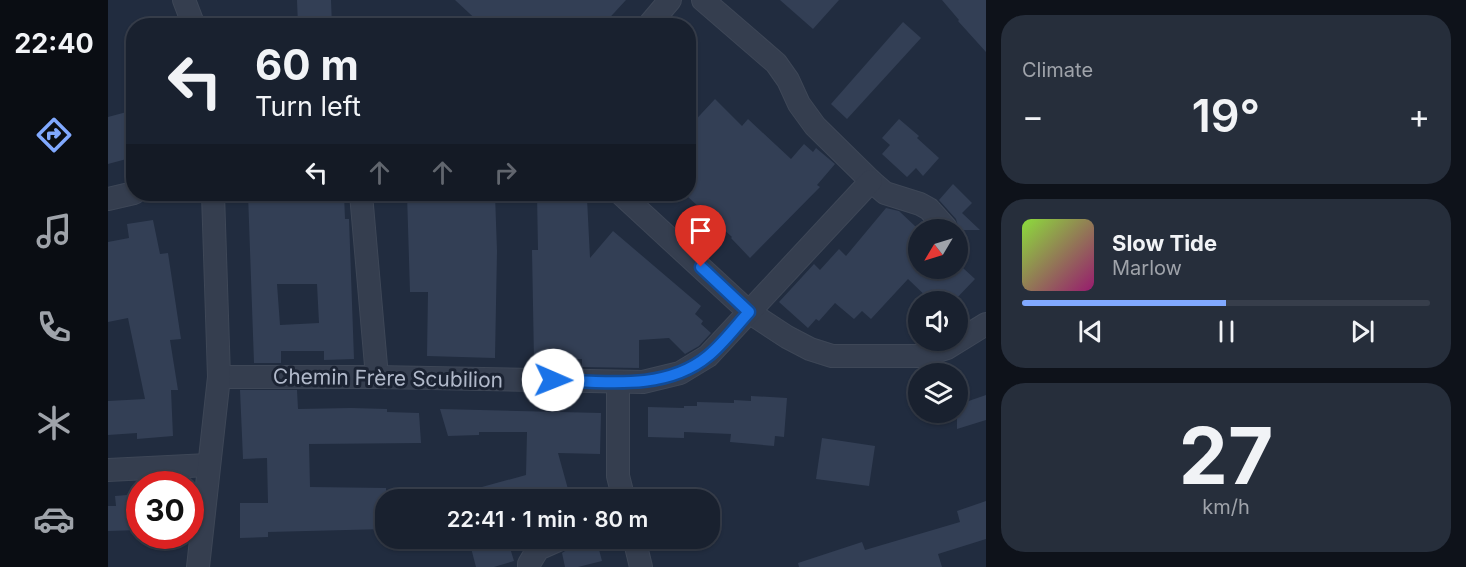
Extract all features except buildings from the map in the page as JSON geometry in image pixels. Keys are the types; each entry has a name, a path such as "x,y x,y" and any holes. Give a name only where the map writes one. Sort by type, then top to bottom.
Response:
{"street":[{"path":"184,0 191,18"},
{"path":"655,18 670,0"},
{"path":"703,0 776,63 788,80 799,104 815,126 871,181 885,193 929,209 938,219"},
{"name":"Chemin Frère Scubilion","path":"219,377 377,377 643,382 680,373 708,356 871,181"},
{"path":"108,199 126,195"},
{"path":"198,567 219,377 213,201"},
{"path":"363,201 377,377"},
{"path":"629,201 749,312 787,338 810,349 832,356 922,356 947,348 986,324"},
{"path":"618,382 618,476 621,489"},
{"path":"108,470 208,465"},
{"path":"529,567 538,549"},
{"path":"637,549 641,567"}],"route":[{"path":"553,380 643,382 680,373 708,356 749,312 701,267"}]}
